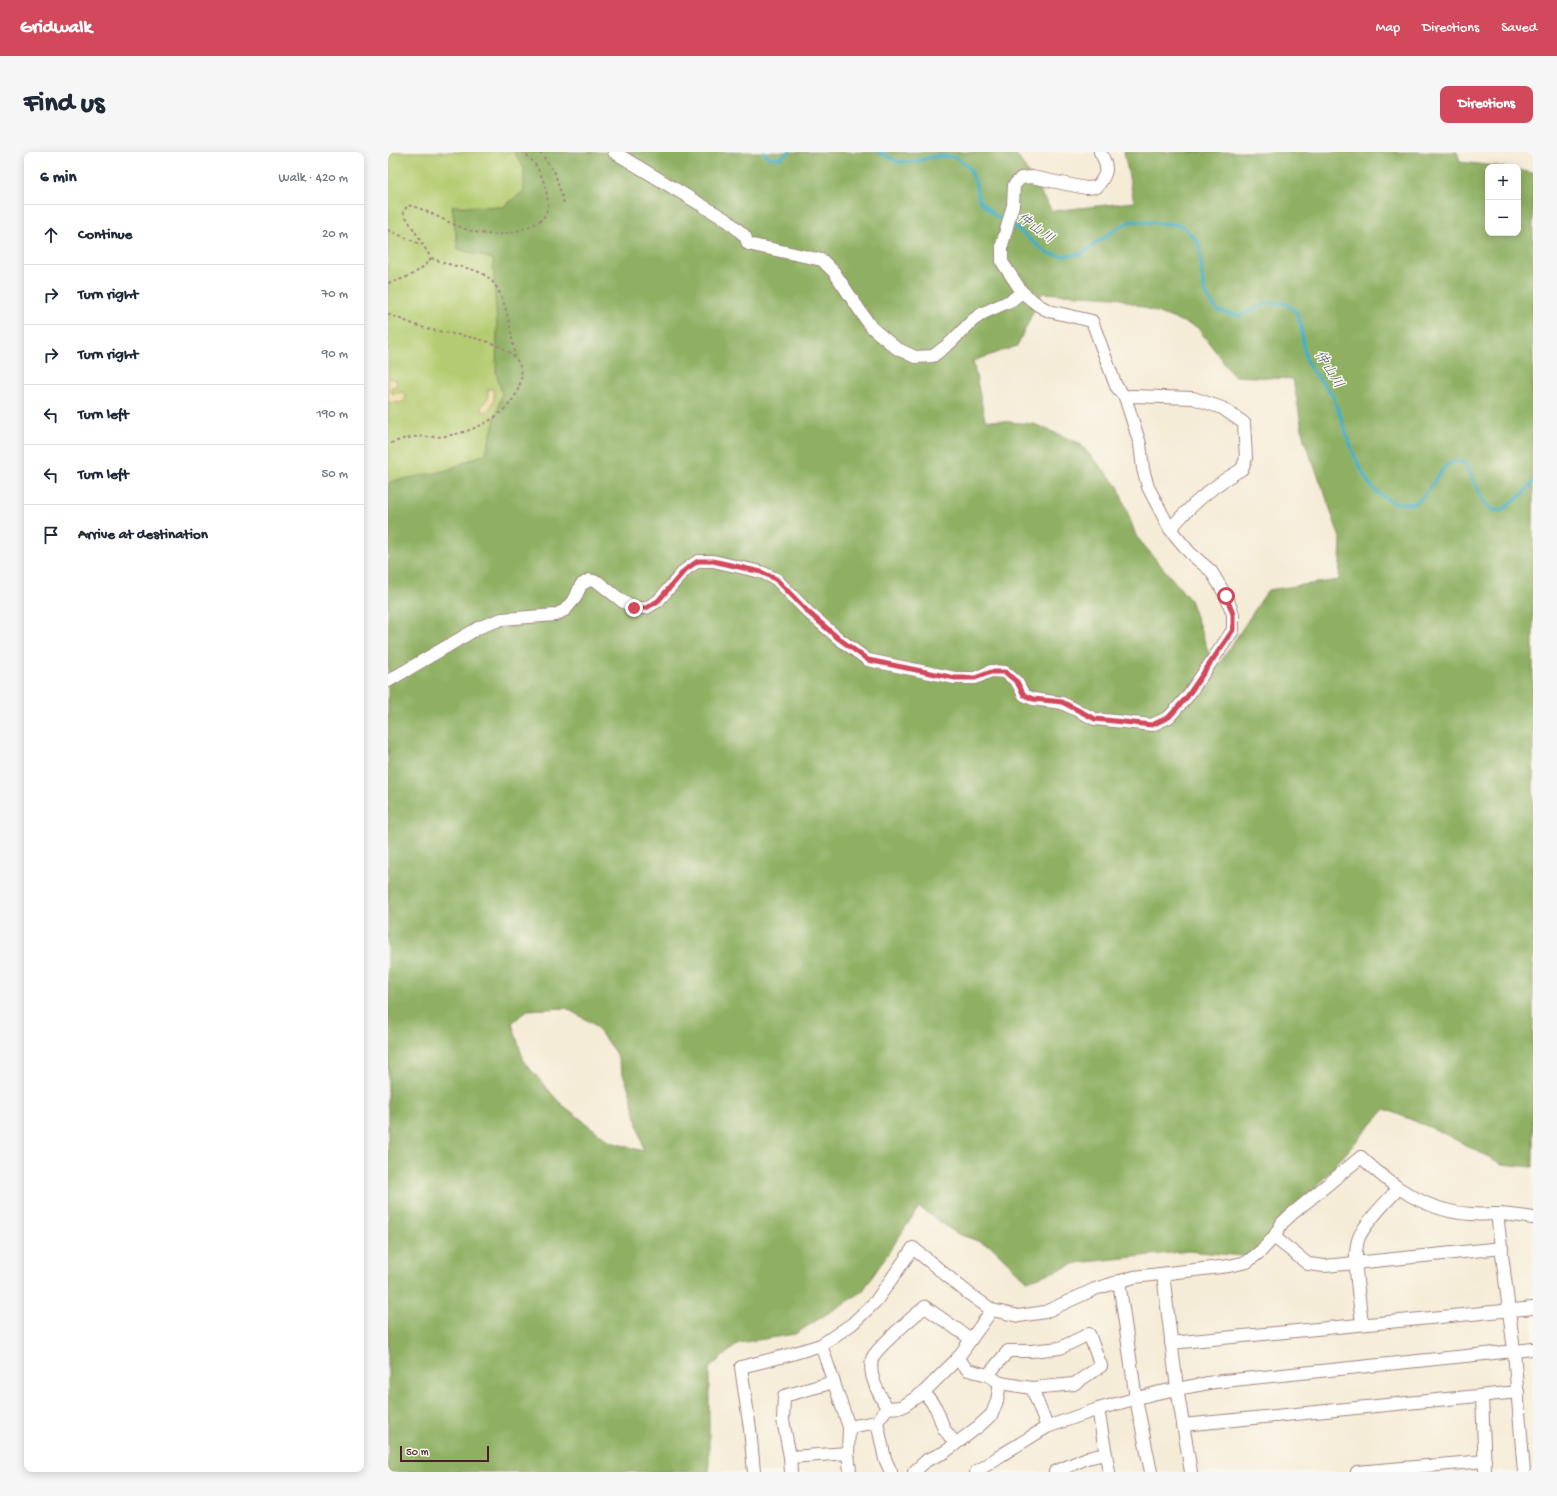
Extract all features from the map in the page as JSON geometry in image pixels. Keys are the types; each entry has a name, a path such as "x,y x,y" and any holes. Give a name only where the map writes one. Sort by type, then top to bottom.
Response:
{"street":[{"path":"614,152 728,221 745,236 748,244 822,260 834,272 871,327 896,348 915,357 933,356 950,343 973,320 983,313 1012,300 1022,292"},
{"path":"388,682 480,627 502,619 555,615 565,610 575,598 581,585 589,580 598,582 622,601 634,608 646,608 658,601 685,570 698,561 713,561 761,572 776,579 808,612 833,634 868,660 955,678 975,678 991,672 1005,672 1017,682 1024,695 1033,699 1062,702 1095,719 1152,725 1169,717 1187,697 1233,630 1233,614 1231,608 1226,596 1211,571 1190,553 1170,529 1148,487 1143,469 1140,444 1125,398 1116,386 1092,321 1049,311 1038,305 1022,292 1002,262 1002,244 1013,205 1014,185 1021,178 1032,178 1086,188 1097,187 1104,178 1107,170 1100,152"},
{"path":"1125,398 1132,396 1194,398 1222,408 1244,423 1246,458 1242,469 1210,491 1170,529"},
{"path":"754,1472 750,1429 740,1367 785,1356 821,1344 852,1324 876,1301 913,1248 968,1293 992,1310 1019,1316 1045,1312 1095,1289 1134,1277 1229,1266 1247,1262 1261,1251 1274,1237 1282,1223 1293,1212 1361,1157 1398,1189 1421,1201 1447,1210 1471,1214 1498,1214 1533,1218"},
{"path":"1362,1324 1356,1262 1358,1240 1368,1223 1398,1189"},
{"path":"1498,1214 1514,1351 1524,1472"},
{"path":"1274,1237 1308,1264 1325,1266 1502,1248"},
{"path":"1163,1274 1177,1388 1191,1472"},
{"path":"1119,1281 1136,1399 1150,1472"},
{"path":"887,1408 877,1389 871,1372 872,1358 893,1335 925,1306 971,1339"},
{"path":"1172,1342 1533,1308"},
{"path":"887,1408 902,1407 924,1392 957,1359 992,1310"},
{"path":"957,1359 968,1370 988,1375 1000,1383 1032,1388 1074,1384 1101,1366 1089,1334 1060,1348 1031,1351 1008,1351 988,1375"},
{"path":"821,1344 849,1427 848,1453 850,1472"},
{"path":"976,1472 1047,1427 1098,1409 1177,1388 1214,1382 1533,1349"},
{"path":"790,1472 790,1457 783,1420 784,1396 834,1382"},
{"path":"914,1472 927,1460 944,1452 979,1426 992,1414 997,1401 1000,1383"},
{"path":"1032,1388 1047,1427"},
{"path":"924,1392 936,1408 944,1429 955,1443"},
{"path":"1183,1425 1518,1392"},
{"path":"1357,1472 1485,1466 1482,1396"},
{"path":"849,1427 877,1422 887,1408"},
{"path":"1098,1409 1109,1472"},
{"path":"877,1422 885,1459 891,1472"},
{"path":"790,1457 848,1453"},
{"path":"1055,1472 1086,1458 1106,1454"}],"path":[{"path":"515,357 507,315 495,283 481,272 430,258 403,212 408,205 422,208 466,230 494,235 506,234 530,226 542,219 548,208 545,185 535,164 524,152"},
{"path":"540,152 555,172 564,203"},
{"path":"388,230 422,245"},
{"path":"388,283 404,279 414,274 425,267 430,258"},
{"path":"388,314 408,323 428,329 469,337 504,349 519,362 522,374 517,394 497,416 475,428 445,436 418,436 407,438 388,444"}],"green space":[{"path":"388,152 593,152 563,372 388,562"},
{"path":"514,152 1015,152 1052,211 1134,202 1124,152 1457,152 1460,162 1485,165 1485,236 1521,236 1521,171 1533,173 1533,1167 1502,1164 1439,1131 1385,1109 1254,1257 1189,1251 1077,1263 1027,1281 991,1246 956,1233 919,1207 862,1292 795,1334 739,1343 709,1368 709,1472 388,1472 388,485 392,481 445,471 486,453 502,393 496,372 497,329 493,259 458,249 452,206 503,207 524,191 524,168","holes":["1042,293 1115,297 1197,327 1234,376 1293,379 1304,440 1324,491 1341,541 1339,580 1268,590 1215,670 1190,600 1136,536 1118,486 1079,443 1034,424 985,420 973,361 1017,346","566,1008 595,1025 616,1054 630,1093 644,1151 610,1142 560,1103 524,1062 512,1023 527,1010"]}],"sand":[{"path":"390,378 396,380 397,383 396,386 392,387 390,391 393,394 402,392 406,395 406,398 401,403 388,402 388,379"},
{"path":"493,389 494,392 493,401 486,412 482,411 481,407 488,398 488,390"}],"waterway":[{"name":"仲山川","path":"764,152 769,158 781,158 789,152"},
{"name":"仲山川","path":"879,152 898,162 914,162 935,156 956,157 969,168 975,181 979,200 994,215 1015,227 1050,254 1063,256 1081,254 1113,231 1131,221 1183,226 1197,241 1200,249 1203,285 1208,298 1218,311 1239,316 1268,303 1285,303 1296,312 1301,325 1304,351 1309,366 1333,396 1355,458 1368,482 1379,494 1394,503 1414,504 1428,491 1443,468 1453,461 1459,461 1466,464 1483,501 1490,509 1501,511 1524,493 1533,482"}],"route":[{"path":"634,608 646,608 658,601 685,570 698,561 713,561 761,572 776,579 808,612 838,638 868,660 955,678 975,678 991,672 1005,672 1017,682 1024,695 1033,699 1062,702 1080,713 1095,719 1152,725 1169,717 1187,697 1233,630 1233,614 1226,596"}]}
